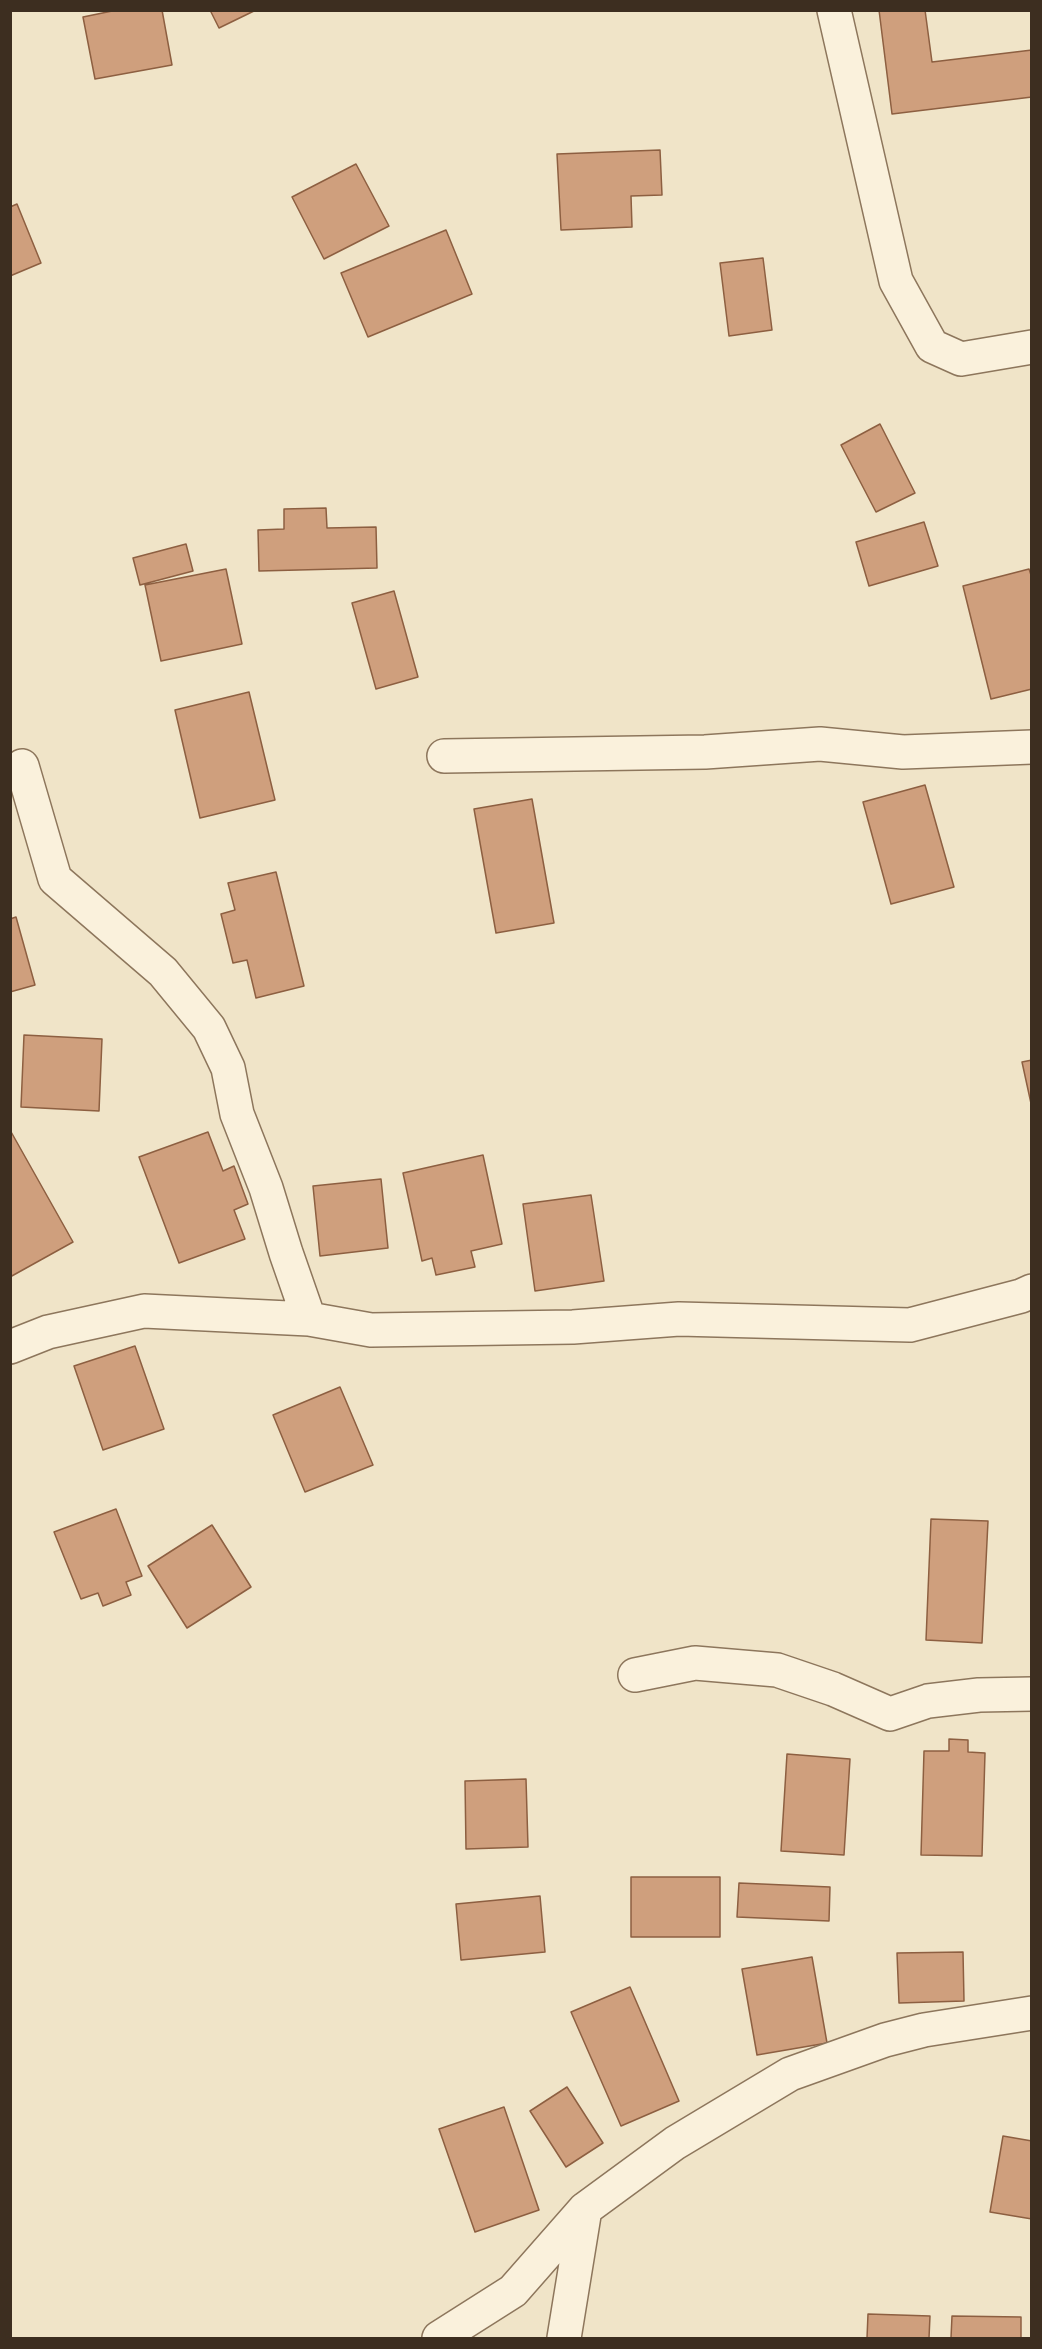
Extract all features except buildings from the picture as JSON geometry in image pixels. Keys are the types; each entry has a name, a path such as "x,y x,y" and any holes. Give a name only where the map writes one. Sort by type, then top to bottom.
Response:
{"street":[{"path":"834,10 896,281 932,346 962,359 1032,346"},
{"path":"444,756 705,752 820,744 903,752 1032,747"},
{"path":"22,766 55,879 163,972 209,1028 228,1068 237,1114 266,1188 309,1319"},
{"path":"10,1347 48,1332 144,1311 309,1319 371,1330 573,1327 679,1319 910,1325 1021,1296 1032,1291"},
{"path":"635,1675 695,1663 777,1670 833,1689 890,1714 928,1701 979,1695 1032,1694"},
{"path":"439,2338 513,2291 585,2209 675,2143 790,2074 885,2040 924,2030 1032,2013"},
{"path":"564,2338 585,2209"}]}
